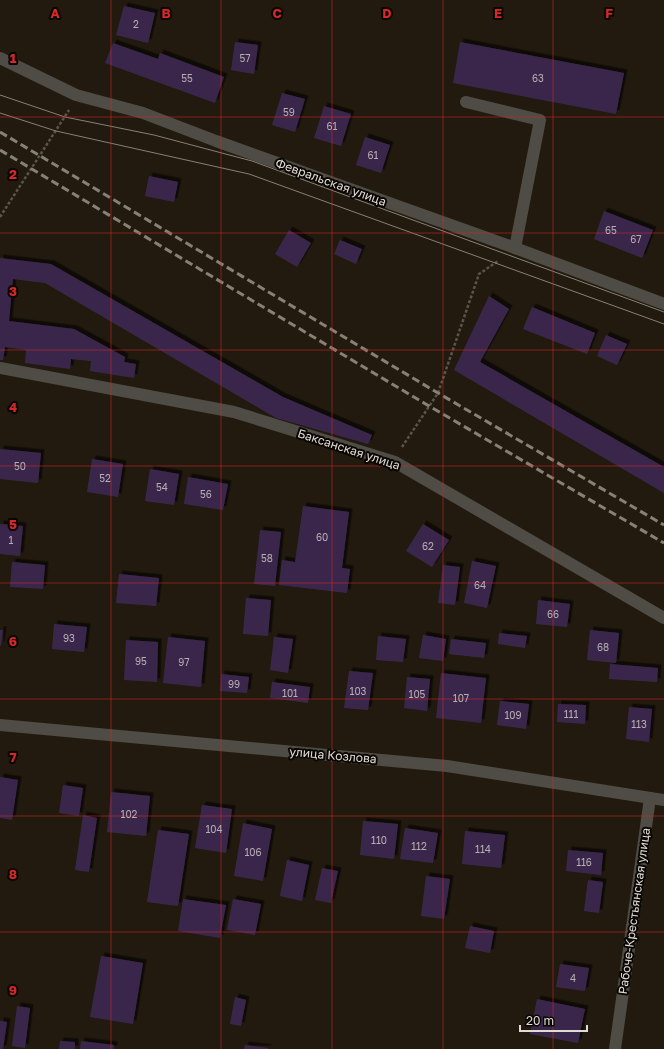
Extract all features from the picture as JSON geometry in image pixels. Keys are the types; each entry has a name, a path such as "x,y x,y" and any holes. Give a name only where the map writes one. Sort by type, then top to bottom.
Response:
{"street":[{"name":"Февральская улица","path":"0,58 76,95 144,113 216,141 515,248 664,304"},
{"path":"466,102 540,120 515,248"},
{"name":"Баксанская улица","path":"0,368 234,412 395,462 664,618"},
{"name":"улица Козлова","path":"0,726 447,766 664,800"},
{"name":"Рабоче-Крестьянская улица","path":"615,1049 650,798"}],"path":[{"path":"0,216 56,131 76,95"},
{"path":"395,462 407,437 438,393 479,274 515,248"}],"building":[{"path":"124,6 155,13 148,43 116,35"},
{"path":"235,42 258,45 254,74 231,70"},
{"path":"460,42 624,73 616,114 453,83"},
{"path":"113,43 158,59 160,53 224,77 215,103 105,63"},
{"path":"282,93 305,99 295,132 272,125"},
{"path":"324,106 351,114 341,146 314,138"},
{"path":"365,137 390,145 381,173 356,165"},
{"path":"149,176 178,182 174,202 145,196"},
{"path":"604,211 653,230 642,258 594,239"},
{"path":"289,230 311,243 297,267 275,254"},
{"path":"340,240 362,249 356,264 334,254"},
{"path":"0,258 51,264 283,397 372,435 368,444 276,418 45,283 13,279 9,321 74,329 125,357 124,362 136,364 134,378 90,371 91,361 71,359 70,369 25,363 26,350 5,347 3,360 0,360"},
{"path":"489,296 509,309 480,362 664,467 664,493 454,370"},
{"path":"532,307 595,333 587,354 523,329"},
{"path":"606,335 627,344 617,365 597,356"},
{"path":"0,449 41,453 38,483 0,479"},
{"path":"92,459 123,464 118,497 87,492"},
{"path":"150,469 179,474 174,505 145,501"},
{"path":"188,477 228,484 223,510 184,504"},
{"path":"303,506 349,512 342,568 350,569 347,593 279,585 282,560 295,562"},
{"path":"0,524 23,526 20,556 0,554"},
{"path":"423,524 449,540 432,567 406,551"},
{"path":"260,530 281,532 275,586 254,584"},
{"path":"472,561 496,566 487,608 464,603"},
{"path":"12,562 45,565 43,589 10,587"},
{"path":"443,565 460,567 455,605 438,603"},
{"path":"119,574 159,578 156,606 116,603"},
{"path":"246,598 271,600 268,636 243,634"},
{"path":"538,600 570,604 567,627 536,624"},
{"path":"54,624 87,627 84,652 52,649"},
{"path":"0,630 3,630 1,646 0,645"},
{"path":"590,630 619,633 616,663 587,660"},
{"path":"499,633 527,636 525,648 498,644"},
{"path":"423,635 446,639 443,661 419,658"},
{"path":"378,636 406,639 403,662 376,660"},
{"path":"168,637 205,641 201,687 163,683"},
{"path":"274,637 293,639 288,673 270,670"},
{"path":"451,639 486,643 484,658 449,654"},
{"path":"126,640 158,642 157,682 124,680"},
{"path":"610,664 658,668 657,682 609,679"},
{"path":"349,671 373,673 368,710 344,708"},
{"path":"441,673 486,678 481,723 436,718"},
{"path":"221,674 249,677 247,693 220,691"},
{"path":"407,677 430,679 427,711 404,708"},
{"path":"272,682 310,687 308,703 270,698"},
{"path":"500,701 529,704 526,729 497,725"},
{"path":"558,704 586,705 585,724 557,722"},
{"path":"629,707 652,709 649,742 626,739"},
{"path":"0,777 18,780 12,820 0,818"},
{"path":"63,785 83,788 79,816 59,813"},
{"path":"111,792 150,796 146,836 107,832"},
{"path":"202,805 232,809 226,853 195,848"},
{"path":"83,815 97,818 89,872 75,870"},
{"path":"363,821 398,824 394,859 360,855"},
{"path":"243,823 272,829 263,881 234,876"},
{"path":"405,828 438,833 433,863 400,859"},
{"path":"158,830 189,834 178,906 147,902"},
{"path":"465,831 505,835 501,868 462,864"},
{"path":"568,850 603,853 601,875 566,871"},
{"path":"287,860 309,865 302,901 280,896"},
{"path":"322,868 338,871 331,903 315,900"},
{"path":"426,876 450,879 444,919 421,916"},
{"path":"588,880 603,882 599,913 584,911"},
{"path":"183,899 226,905 220,938 178,931"},
{"path":"233,899 261,904 255,935 227,930"},
{"path":"470,926 494,931 490,953 465,948"},
{"path":"101,956 143,963 133,1024 90,1017"},
{"path":"560,964 589,968 585,991 556,987"},
{"path":"235,997 246,1000 241,1026 230,1024"},
{"path":"537,999 585,1009 578,1043 530,1034"},
{"path":"17,1006 30,1008 25,1048 12,1046"},
{"path":"0,1021 7,1022 3,1049 0,1049"},
{"path":"60,1041 75,1042 75,1049 59,1049"},
{"path":"81,1041 114,1045 114,1049 80,1049"},
{"path":"245,1045 268,1048 268,1049 244,1049"}],"tram line":[{"path":"0,95 65,117 154,135 252,161 664,312"},
{"path":"0,113 56,131 249,174 664,324"}],"railway":[{"path":"0,132 438,393 664,525"},
{"path":"0,150 429,406 664,543"}]}
